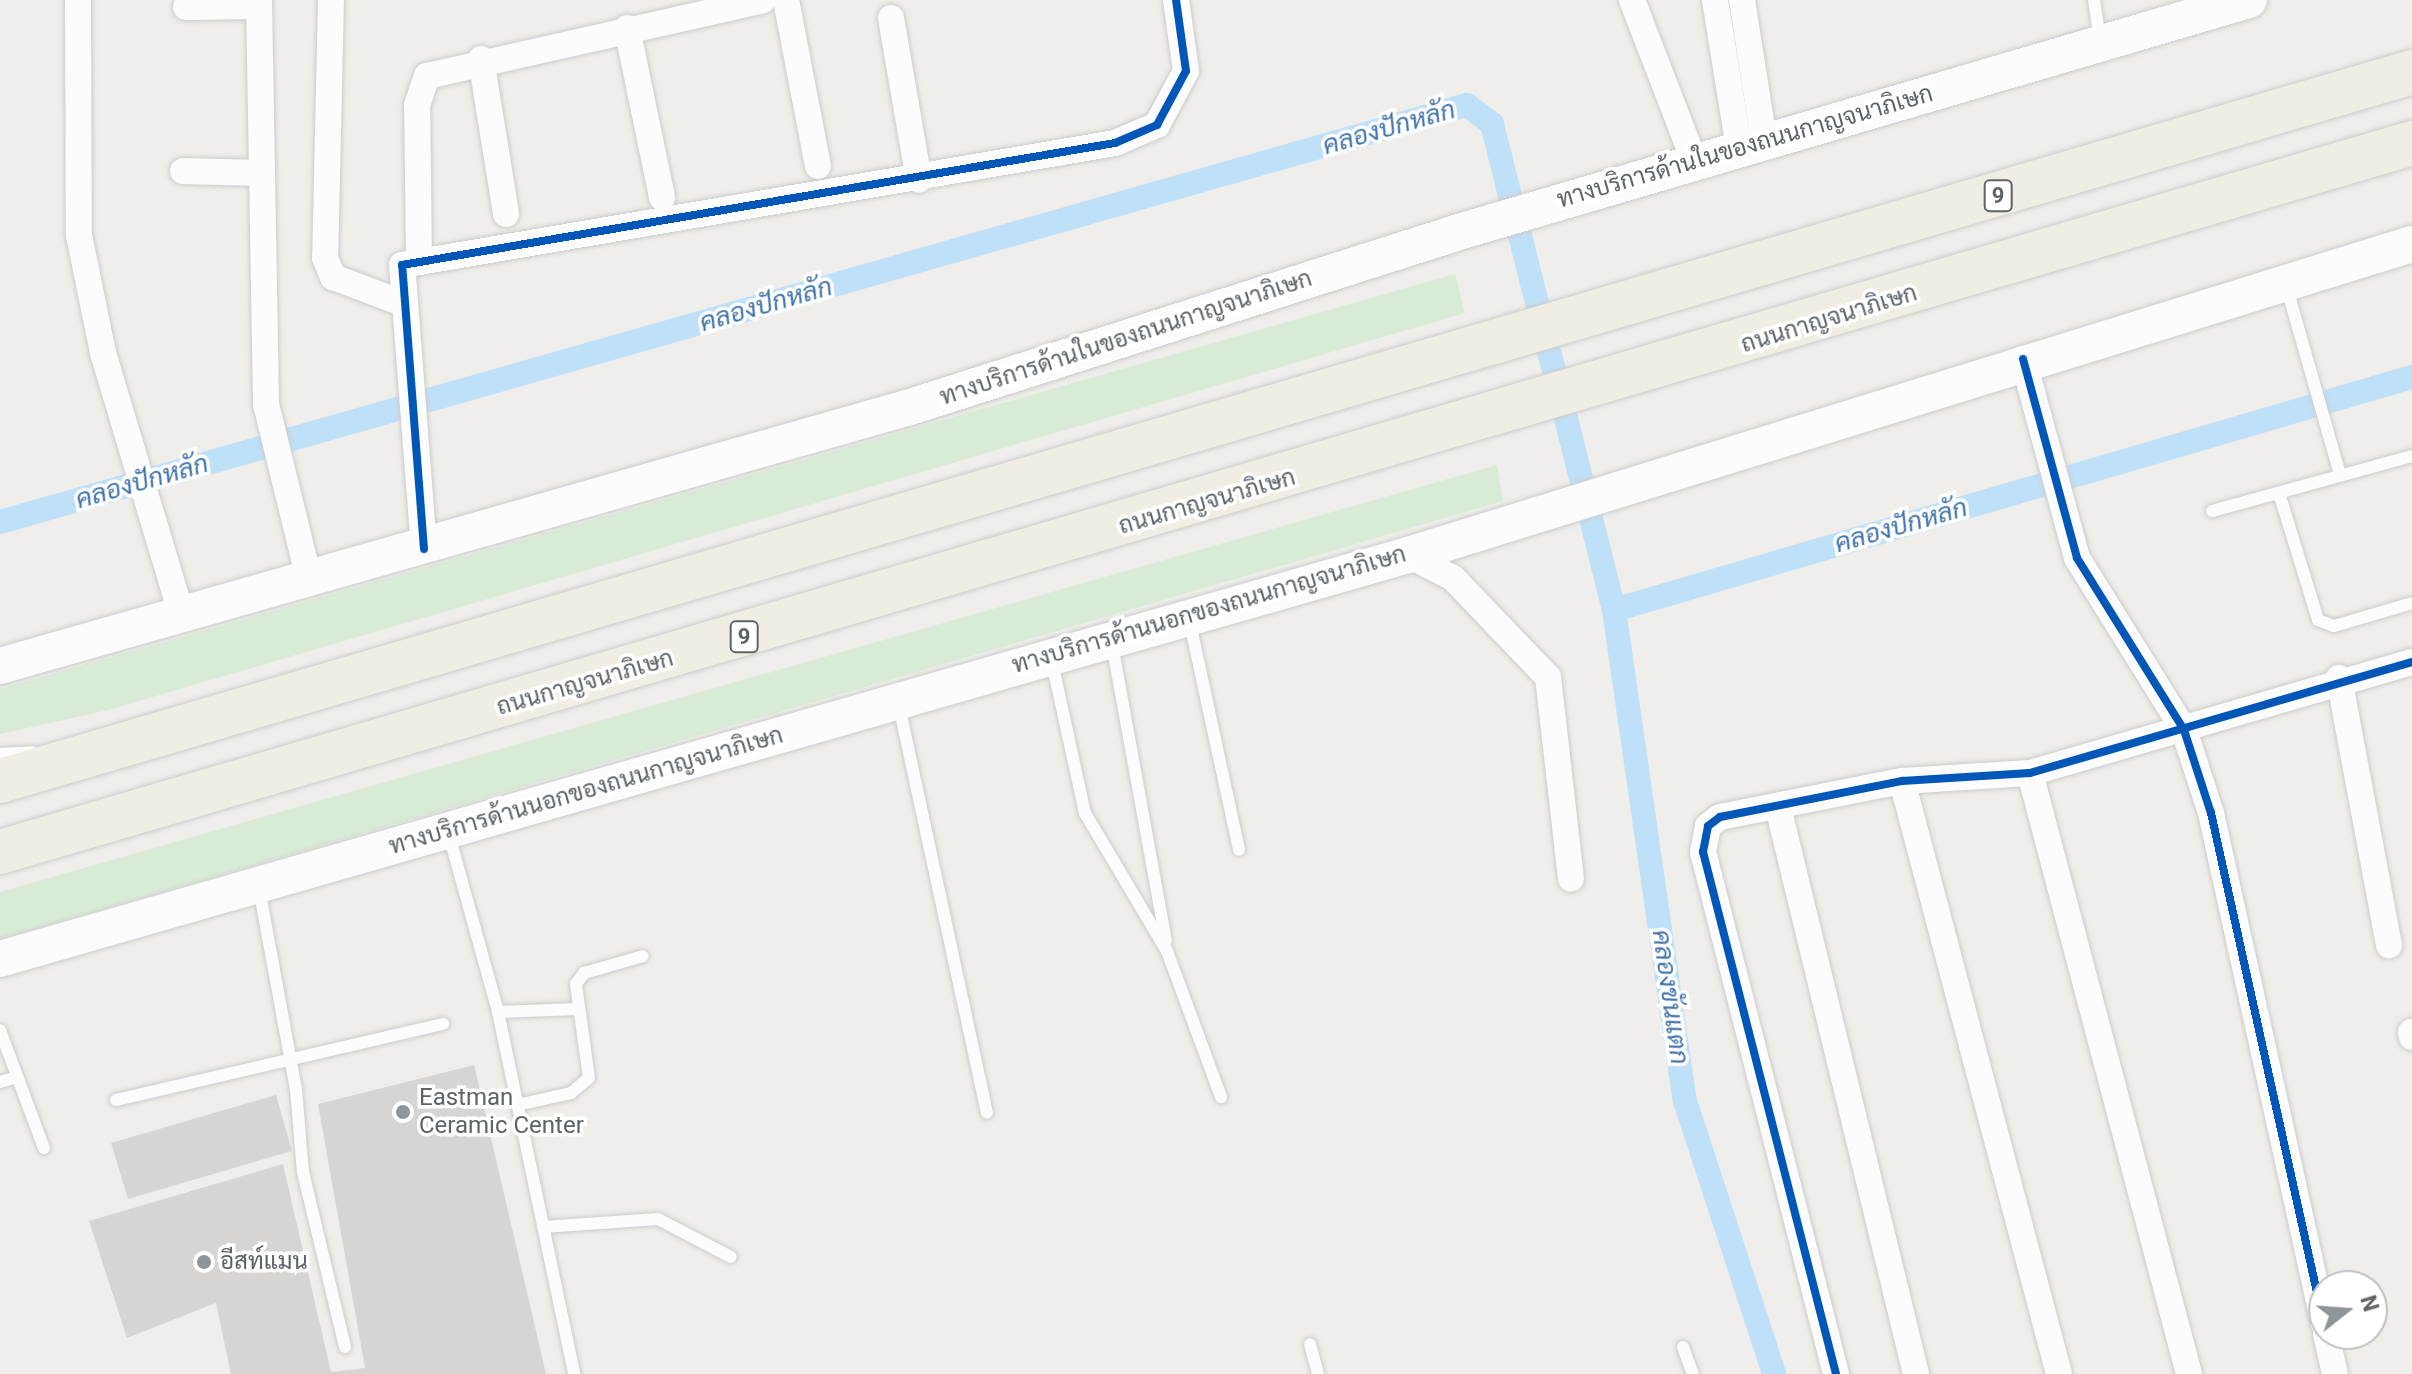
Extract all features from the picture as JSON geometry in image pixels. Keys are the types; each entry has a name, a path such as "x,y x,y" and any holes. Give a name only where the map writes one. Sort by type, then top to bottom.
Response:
{"highway":[{"name":"9","path":"0,781 1475,353 2412,72"},
{"name":"ถนนกาญจนาภิเษก","path":"0,852 1603,386 2412,143"}],"main road":[{"name":"ทางบริการด้านในของถนนกาญจนาภิเษก","path":"0,666 424,549 910,407 1563,200 2249,0"},
{"name":"ทางบริการด้านนอกของถนนกาญจนาภิเษก","path":"0,959 259,888 897,699 1408,555 1621,491 2023,359 2412,244"}],"street":[{"path":"78,0 79,235 131,442 182,616"},
{"path":"331,0 325,258 333,277 399,302"},
{"path":"419,259 422,86 427,76 481,59 763,0"},
{"path":"786,0 818,166"},
{"path":"424,549 399,302 402,265 419,259 1068,156 1157,125 1186,71 1176,0"},
{"path":"1632,0 1694,161"},
{"path":"1715,0 1751,145"},
{"path":"1742,0 1751,145"},
{"path":"186,7 259,3 266,404 281,479 309,579"},
{"path":"891,18 919,180"},
{"path":"627,28 662,197"},
{"path":"481,59 506,214"},
{"path":"183,171 260,173"},
{"path":"2023,359 2065,517 2093,591 2184,730 2211,813 2312,1270"},
{"path":"1408,555 1453,578 1548,677 1571,879"},
{"path":"1836,1374 1703,852 1702,838 1720,817 1902,781 2030,773 2184,730 2339,678 2412,662"},
{"path":"2339,678 2389,945"},
{"path":"2030,773 2189,1374"},
{"path":"1902,781 2059,1374"},
{"path":"1778,807 1916,1374"},
{"path":"2330,1350 2335,1374"}],"lane":[{"path":"2094,0 2100,43"},
{"path":"2285,281 2340,475"},
{"path":"2212,511 2412,456"},
{"path":"2279,493 2318,620 2334,626 2412,603"},
{"path":"1188,616 1239,850"},
{"path":"1111,637 1167,951 1221,1097"},
{"path":"1050,655 1085,813 1167,951"},
{"path":"897,699 987,1113"},
{"path":"0,754 109,749"},
{"path":"448,832 498,1012 574,1374"},
{"path":"259,888 290,1060 303,1172 345,1347"},
{"path":"517,1105 571,1093 589,1078 576,984 584,973 643,956"},
{"path":"498,1012 579,1009"},
{"path":"116,1100 443,1024"},
{"path":"0,1030 44,1148"},
{"path":"0,1082 17,1077"},
{"path":"543,1227 658,1219 731,1257"},
{"path":"1310,1344 1318,1374"},
{"path":"1683,1347 1693,1374"}],"green space":[{"path":"1455,274 1465,313 108,710 0,734 0,689"},
{"path":"1497,465 1503,501 0,939 0,892"}],"building":[{"name":"อีสท์แมน","path":"474,1065 546,1374 231,1374 216,1303 127,1338 89,1221 283,1164 331,1372 365,1368 318,1104"},
{"path":"276,1095 292,1151 128,1199 111,1143"}],"waterway":[{"name":"คลองปักหลัก","path":"0,522 1467,105 1492,124 1614,610 1685,1101 1774,1374"},
{"name":"คลองปักหลัก","path":"1614,610 2412,377"}],"cycle path":[{"path":"424,549 402,265 1115,143 1157,125 1186,71 1176,0"},
{"path":"2023,359 2077,558 2184,730 2211,813 2312,1270"},
{"path":"1836,1374 1703,852 1708,826 1720,817 1902,781 2030,773 2412,662"}],"place":[{"name":"Eastman Ceramic Center","path":"403,1112"},
{"name":"อีสท์แมน","path":"204,1262"}],"water label":[{"name":"คลองขันแตก","path":"1670,997"}]}
